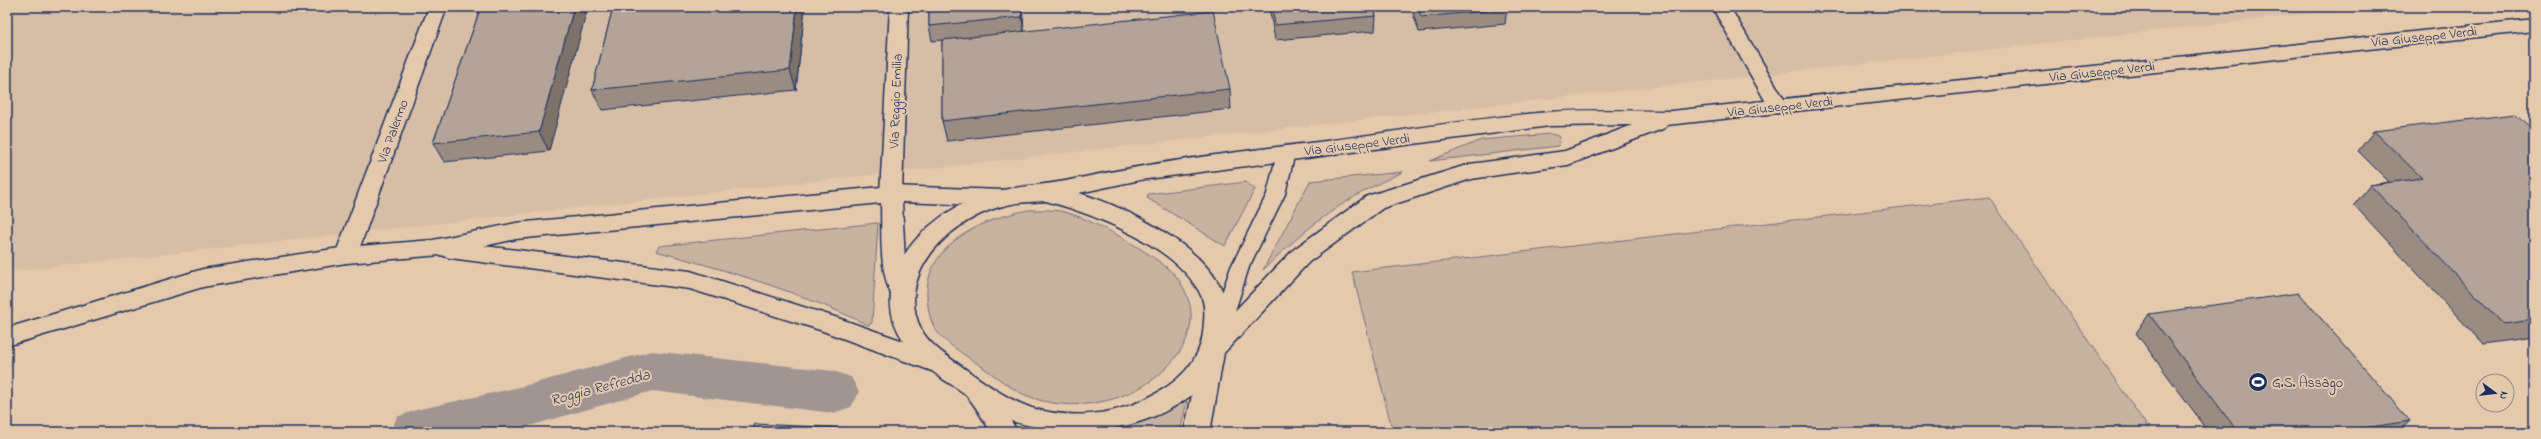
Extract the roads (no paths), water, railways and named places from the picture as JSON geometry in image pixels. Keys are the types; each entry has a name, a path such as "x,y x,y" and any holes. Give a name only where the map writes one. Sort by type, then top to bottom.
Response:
{"main road":[{"name":"Via Palermo","path":"346,255 438,7"},
{"name":"Via Reggio Emilia","path":"899,7 892,194 894,261 902,294"},
{"path":"1721,7 1778,106"},
{"name":"Via Giuseppe Verdi","path":"1046,193 1140,172 1550,119 1671,118 2534,25"},
{"name":"Via Giuseppe Verdi","path":"1212,349 1301,256 1375,202 1470,172 1568,158 1671,118"},
{"path":"7,337 47,323 203,278 346,255 433,248 516,231 892,194 1002,198 1046,193 1085,203 1119,218 1174,251 1194,268 1207,284 1214,300 1216,318 1197,432"},
{"path":"1002,198 957,216 935,232 916,255 906,275 902,294 904,316 912,336 930,357 972,387 1030,417 1070,423 1095,423 1124,419 1148,410 1175,394 1199,372 1212,349"},
{"path":"433,248 690,280 827,323 940,364"},
{"path":"7,340 47,323"},
{"path":"972,387 1005,432"}],"lane":[{"path":"1212,349 1240,267 1276,194 1286,153"}],"waterway":[{"name":"Roggia Refredda","path":"416,432 524,407 652,371 833,392"}],"place":[{"name":"G.S. Assago","path":"2258,382"}]}
